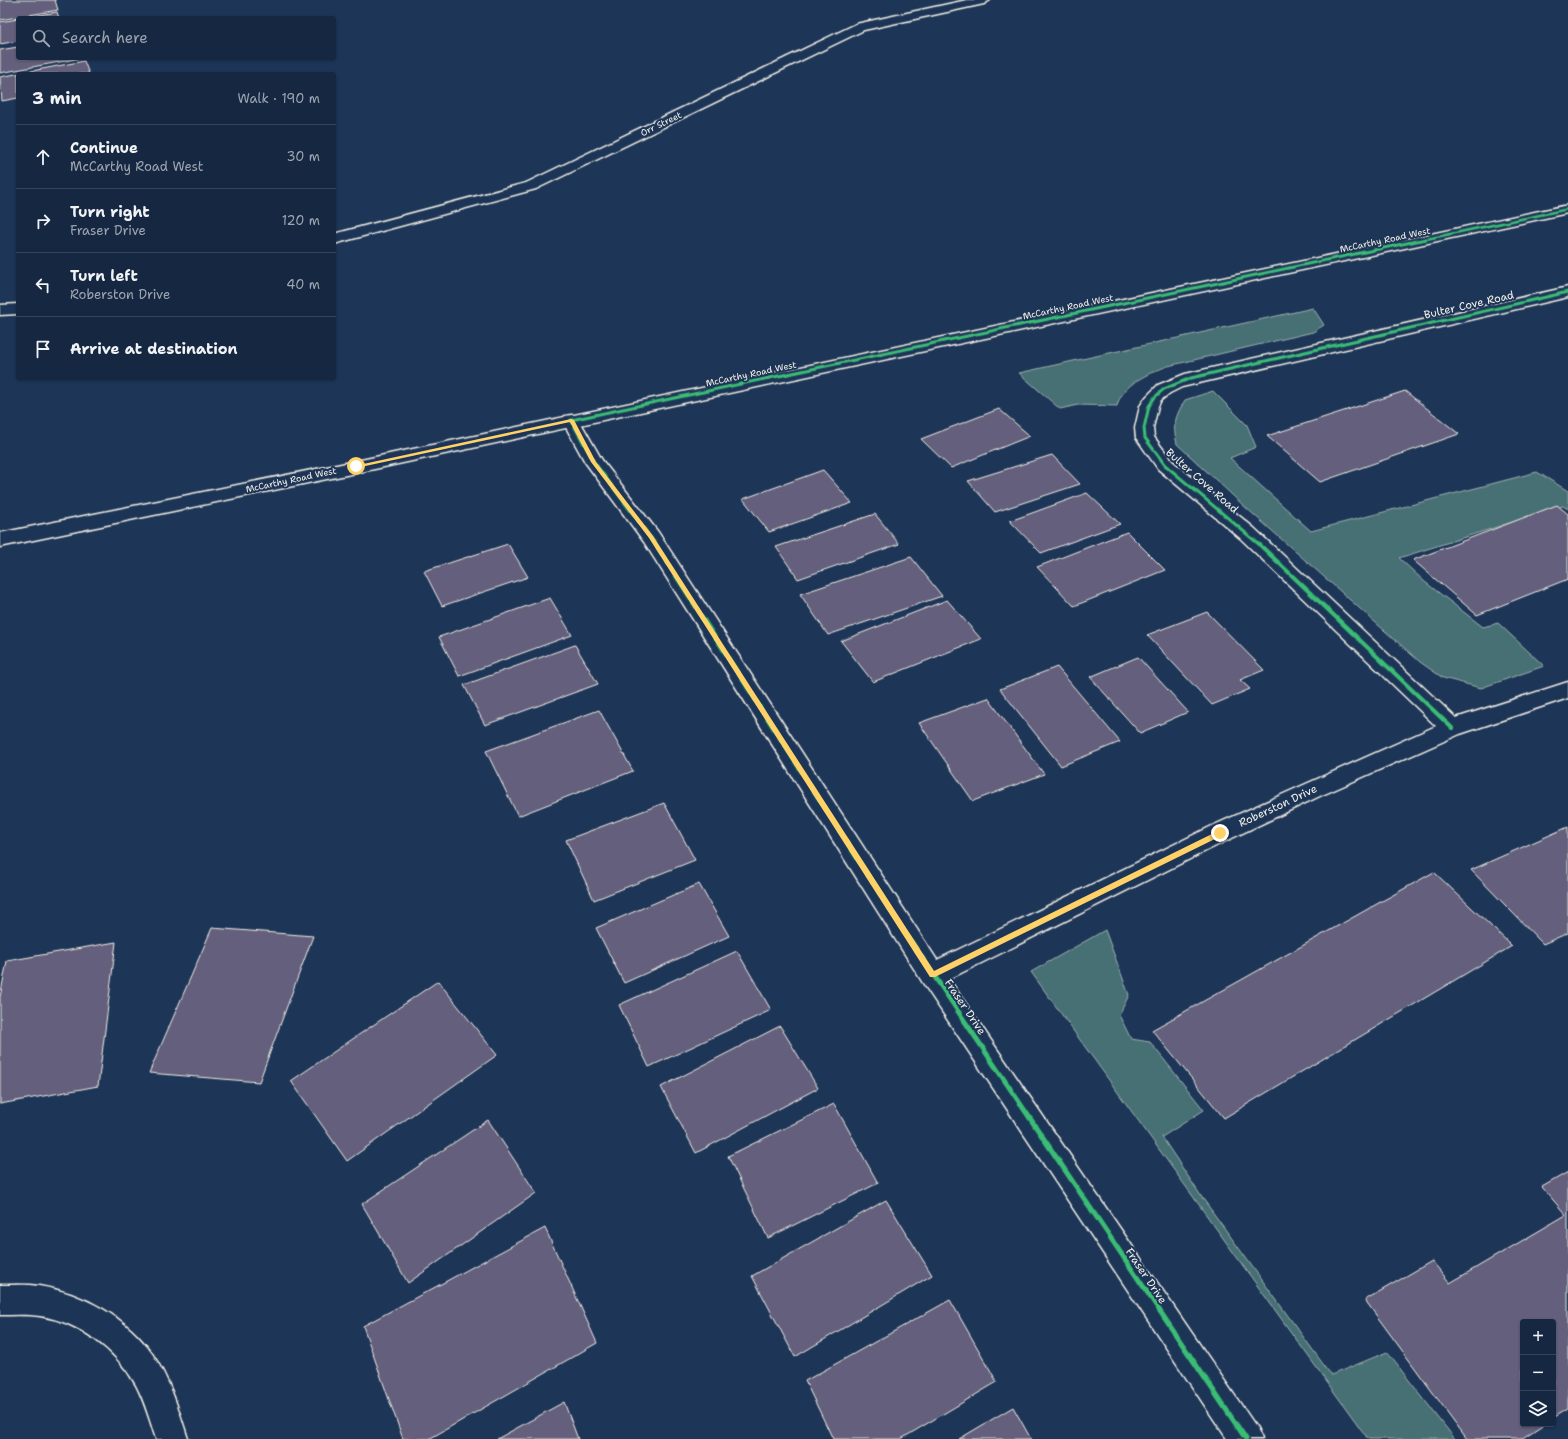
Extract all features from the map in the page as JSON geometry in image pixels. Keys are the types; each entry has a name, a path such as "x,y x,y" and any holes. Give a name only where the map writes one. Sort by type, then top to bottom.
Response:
{"street":[{"name":"Orr Street","path":"336,238 531,186 860,27 984,0"},
{"name":"McCarthy Road West","path":"0,540 1568,209"},
{"name":"Bulter Cove Road","path":"1452,728 1247,533 1165,464 1145,438 1144,428 1149,406 1155,397 1164,389 1191,378 1568,292"},
{"path":"0,310 16,309"},
{"name":"Fraser Drive","path":"571,420 594,462 651,537 932,975 1246,1439"},
{"name":"Roberston Drive","path":"932,975 1220,833 1452,728 1568,690"},
{"path":"0,1300 39,1301 80,1313 115,1335 142,1366 161,1406 172,1439"}],"green space":[{"path":"1313,308 1324,325 1313,332 1168,366 1137,380 1124,391 1117,406 1078,405 1060,409 1019,373"},
{"path":"1213,391 1247,425 1256,447 1230,458 1311,531 1537,472 1568,491 1568,509 1563,506 1399,558 1425,582 1483,627 1498,623 1544,666 1481,688 1443,678 1420,662 1244,506 1177,444 1175,421 1185,400"},
{"path":"1105,930 1129,995 1119,1015 1131,1039 1150,1042 1204,1110 1162,1137 1201,1196 1331,1375 1387,1352 1455,1439 1368,1439 1031,972"}],"building":[{"path":"0,0 55,0 58,10 16,16 16,17 0,20"},
{"path":"57,12 58,16 34,16"},
{"path":"16,19 16,41 0,44 0,22"},
{"path":"16,47 16,60 70,60 0,73 0,50"},
{"path":"84,61 88,72 26,72"},
{"path":"16,74 16,98 2,101 0,77"},
{"path":"1405,391 1459,434 1320,482 1267,436"},
{"path":"999,409 1030,436 951,468 921,439"},
{"path":"1052,455 1080,484 995,512 968,481"},
{"path":"823,470 852,503 769,532 743,499"},
{"path":"1087,493 1120,524 1041,553 1010,521"},
{"path":"1557,505 1568,514 1568,579 1477,615 1413,560"},
{"path":"875,514 899,544 798,579 776,547"},
{"path":"1127,532 1165,570 1074,606 1037,567"},
{"path":"508,544 528,577 442,606 424,571"},
{"path":"911,557 942,596 828,635 800,594"},
{"path":"550,598 572,635 459,676 439,637"},
{"path":"947,600 981,639 873,682 841,641"},
{"path":"1207,612 1264,670 1240,680 1250,689 1212,705 1147,635"},
{"path":"575,645 598,684 485,725 464,685"},
{"path":"1138,657 1188,712 1140,733 1090,677"},
{"path":"1057,667 1120,742 1061,766 1000,689"},
{"path":"988,698 1044,774 973,801 919,723"},
{"path":"599,710 633,771 518,816 486,751"},
{"path":"664,803 695,860 594,900 566,840"},
{"path":"1568,827 1568,933 1543,944 1471,870"},
{"path":"1434,872 1512,946 1224,1118 1152,1030"},
{"path":"699,884 729,936 624,983 596,928"},
{"path":"212,928 313,936 259,1082 149,1073"},
{"path":"116,942 98,1086 0,1104 0,997 7,961"},
{"path":"737,951 771,1010 649,1067 619,1005"},
{"path":"438,981 497,1055 347,1161 291,1081"},
{"path":"780,1026 818,1088 696,1153 661,1087"},
{"path":"834,1104 878,1183 768,1238 728,1156"},
{"path":"488,1120 536,1193 408,1283 362,1204"},
{"path":"1568,1172 1568,1409 1556,1416 1556,1319 1520,1319 1520,1427 1539,1427 1521,1439 1467,1439 1365,1300 1432,1261 1450,1283 1566,1215 1542,1187"},
{"path":"886,1200 932,1275 795,1357 752,1276"},
{"path":"545,1228 597,1343 429,1439 403,1439 363,1326"},
{"path":"950,1300 997,1382 901,1439 833,1439 805,1381"},
{"path":"564,1402 578,1439 497,1439"},
{"path":"1013,1407 1031,1439 959,1439"}],"cycle path":[{"path":"1246,1439 932,975 651,537 594,462 571,420 1568,209"},
{"path":"1452,728 1247,533 1165,465 1145,438 1144,428 1149,406 1155,397 1164,389 1191,378 1568,292"}],"route":[{"path":"356,466 571,420 594,462 651,537 932,975 1220,833"}]}
